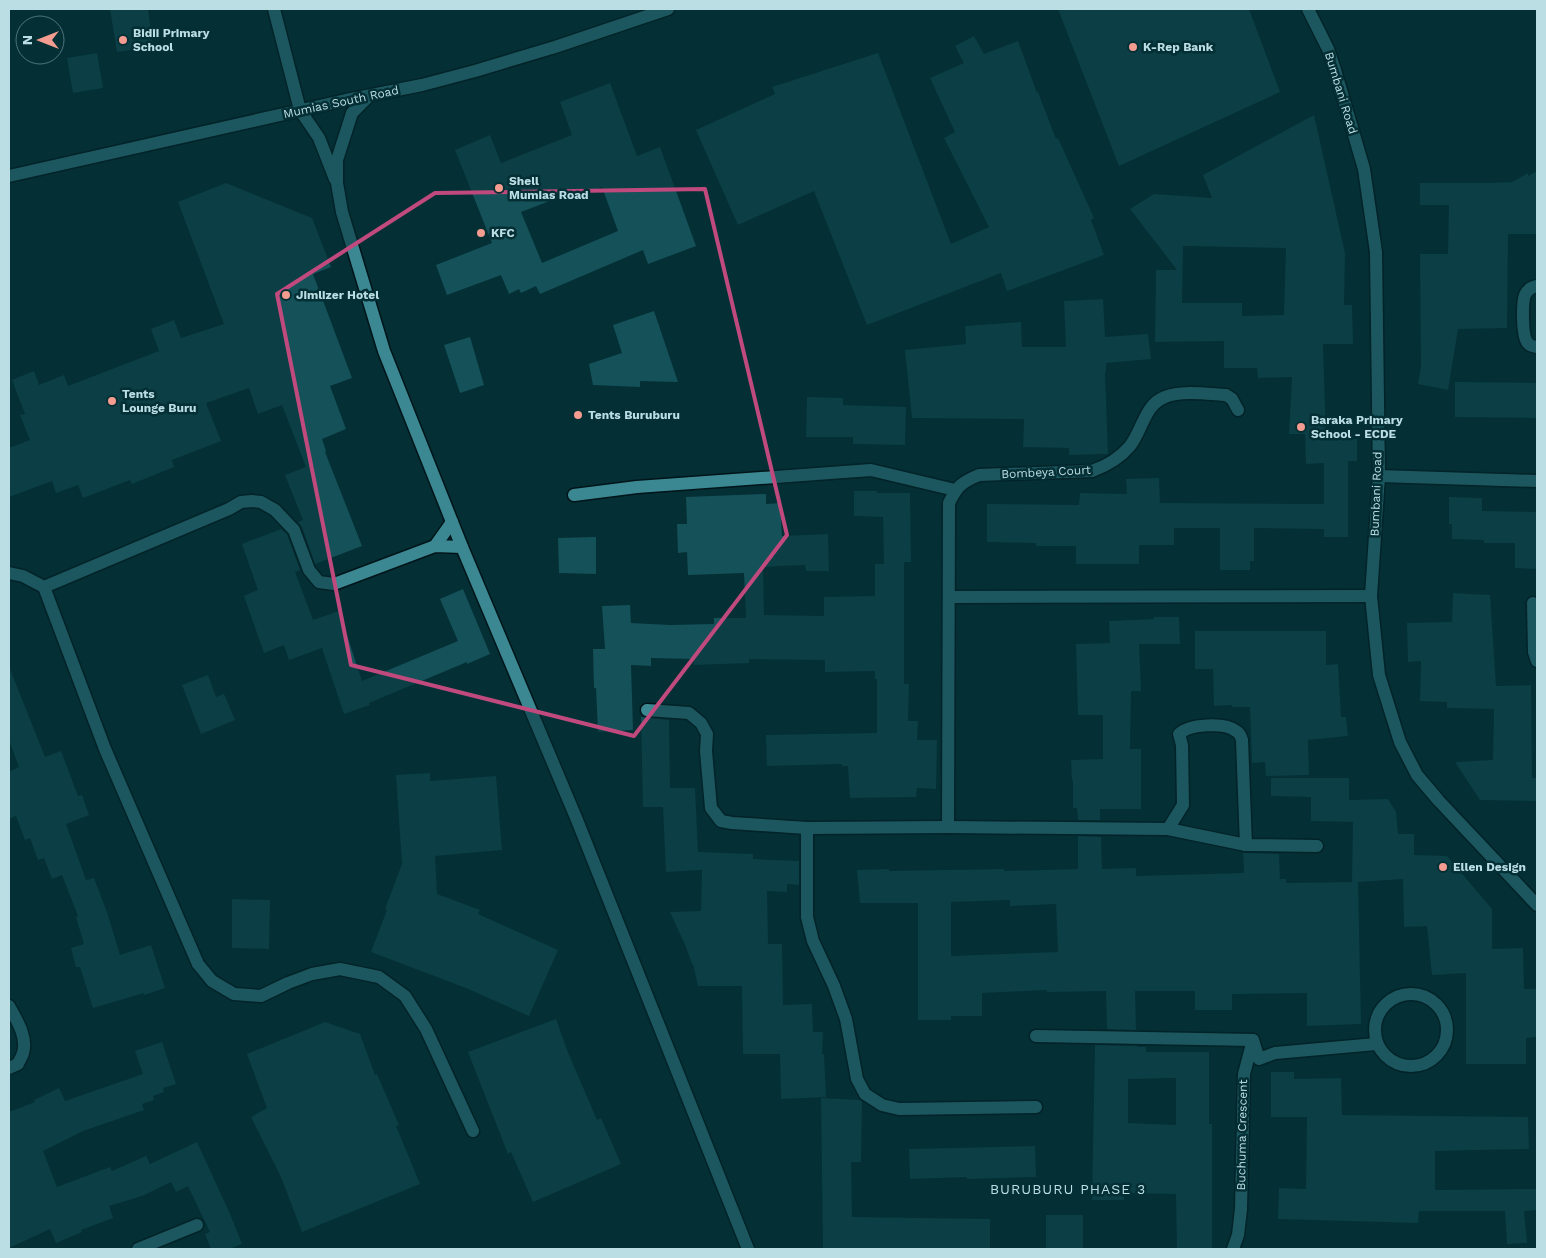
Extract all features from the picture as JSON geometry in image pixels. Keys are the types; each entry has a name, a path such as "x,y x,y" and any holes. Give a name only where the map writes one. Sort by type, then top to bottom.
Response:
{"street":[{"path":"274,9 300,110 319,138 337,183"},
{"name":"Mumias South Road","path":"9,176 300,110 422,85 554,47 668,9"},
{"name":"Bumbani Road","path":"1308,9 1328,49 1364,170 1376,252 1379,476 1371,596 1379,675 1400,742 1417,775 1537,905"},
{"path":"369,96 352,113 337,160 337,183 342,212 384,351 462,547 577,820 748,1249"},
{"path":"1537,286 1526,292 1523,302 1523,334 1526,342 1537,347"},
{"name":"Bombeya Court","path":"955,490 965,480 979,475 1092,471 1105,466 1130,446 1150,409 1162,397 1175,394 1226,395 1232,399 1238,410"},
{"path":"574,495 637,487 871,470 955,490 949,503 948,827"},
{"path":"1379,476 1537,481"},
{"path":"44,587 229,509 240,502 262,502 275,510 294,530 309,570 319,582 334,584 435,546 462,547"},
{"path":"435,546 452,522"},
{"path":"9,572 23,576 44,587 105,749 198,964 212,981 234,994 261,996 312,974 340,969 379,977 405,996 426,1029 473,1131"},
{"path":"949,597 1371,596"},
{"path":"1533,603 1534,652 1537,661"},
{"path":"647,710 689,713 702,723 707,734 706,751 711,808 721,821 807,828 1168,829 1246,845 1317,846"},
{"path":"1168,829 1183,804 1182,745 1179,734 1183,730 1194,727 1223,726 1234,729 1239,733 1242,740 1246,845"},
{"path":"807,828 807,917 813,941 834,986 846,1019 856,1079 865,1094 882,1106 899,1109 1036,1107"},
{"path":"1416,993 1434,1001 1445,1016 1447,1035 1440,1054 1424,1065 1405,1067 1388,1059 1376,1044 1374,1024 1382,1007 1397,995 1416,993"},
{"path":"9,1006 24,1040 24,1052 18,1064 9,1068"},
{"path":"1036,1036 1253,1040 1259,1059 1275,1053 1376,1044"},
{"name":"Buchuma Crescent","path":"1233,1249 1238,1235 1241,1209 1244,1074 1253,1040"},
{"path":"138,1249 197,1225"}],"highlighted area":[{"path":"705,189 787,535 634,736 351,665 277,294 435,193"}],"building":[{"path":"110,9 148,9 153,47 117,52"},
{"path":"1058,9 1249,9 1280,92 1119,166"},
{"path":"974,36 984,54 1018,41 1056,139 1058,138 1094,218 1091,220 1104,255 1007,291 1001,273 867,325 814,191 738,225 696,130 775,94 772,87 878,53 951,244 989,227 944,138 955,132 930,78 964,63 955,46"},
{"path":"97,53 103,88 73,93 67,58"},
{"path":"610,83 637,156 660,147 696,246 648,264 643,250 540,294 536,286 521,293 519,289 509,294 501,275 447,295 436,265 492,243 455,150 490,135 501,163 572,135 560,102","holes":["602,187 618,231 542,263 521,212 568,194 570,200"]},
{"path":"1314,115 1345,253 1344,305 1352,305 1353,344 1323,344 1326,440 1357,439 1357,461 1348,461 1348,537 1324,537 1324,529 1254,528 1254,561 1250,561 1250,570 1220,570 1220,528 1174,528 1174,545 1139,545 1139,564 1076,564 1076,546 1036,546 1036,543 987,542 987,504 1079,505 1080,493 1127,494 1126,479 1159,478 1160,503 1324,504 1324,463 1306,464 1305,434 1289,434 1292,377 1258,378 1257,368 1224,368 1224,341 1155,342 1156,270 1177,270 1130,209 1154,194 1212,198 1203,175","holes":["1183,246 1286,248 1284,315 1242,316 1242,303 1182,303"]},
{"path":"1537,171 1537,234 1508,234 1507,328 1458,329 1448,390 1418,384 1421,367 1420,254 1448,254 1449,205 1420,205 1420,183 1512,182 1528,173 1528,176"},
{"path":"226,183 312,218 331,267 313,274 352,378 330,386 346,429 322,439 325,452 362,546 315,564 302,527 298,522 303,520 285,475 306,467 282,405 258,414 249,388 206,403 221,441 172,460 174,467 132,484 130,480 83,498 78,485 56,493 52,481 9,497 9,448 30,440 20,415 25,414 12,380 34,371 39,385 64,375 68,386 159,351 151,329 174,320 181,338 224,324 178,202"},
{"path":"1103,299 1105,337 1148,334 1151,359 1106,363 1108,454 1069,455 1069,448 1023,447 1024,419 912,418 905,350 966,344 965,326 1021,322 1022,347 1066,347 1064,301"},
{"path":"654,311 678,382 640,381 640,387 593,385 589,364 622,353 613,325"},
{"path":"470,337 484,385 460,393 444,345"},
{"path":"1455,382 1537,383 1537,418 1455,417"},
{"path":"807,397 843,398 843,405 906,407 905,445 853,444 853,437 806,437"},
{"path":"854,491 910,493 911,562 904,562 904,684 909,684 908,721 918,721 917,740 937,740 936,789 917,788 916,797 850,798 848,766 842,766 842,764 767,766 766,735 877,733 877,679 875,679 875,671 825,672 825,660 749,659 749,663 694,665 694,659 651,658 651,666 631,665 633,730 598,732 593,649 605,649 602,606 630,605 631,623 670,625 714,624 714,618 746,618 744,573 688,575 687,552 678,553 677,524 687,524 686,497 766,494 766,504 780,503 782,536 828,534 829,571 806,571 805,565 763,567 764,615 824,616 824,597 875,596 875,564 884,564 883,517 854,516"},
{"path":"1449,497 1482,498 1482,511 1537,512 1537,569 1515,568 1515,543 1484,543 1484,540 1452,539 1452,524 1449,524"},
{"path":"281,529 287,534 300,570 295,572 313,620 339,611 362,681 458,641 440,599 463,589 490,654 369,703 370,705 344,714 322,648 289,660 284,645 264,653 244,596 258,590 242,544"},
{"path":"596,537 596,574 559,573 558,538"},
{"path":"1453,593 1490,595 1496,686 1531,685 1532,778 1537,778 1537,801 1480,800 1455,762 1493,760 1494,709 1447,708 1447,702 1420,701 1421,661 1408,662 1407,623 1452,622"},
{"path":"1154,617 1179,617 1180,644 1139,644 1141,691 1131,691 1130,749 1141,749 1141,809 1100,809 1100,820 1078,820 1077,808 1073,808 1071,760 1103,759 1103,715 1078,715 1076,644 1110,643 1109,621 1154,619"},
{"path":"1195,631 1326,631 1326,665 1338,664 1341,717 1346,717 1348,736 1308,740 1309,775 1266,776 1265,762 1252,763 1250,707 1214,706 1213,669 1195,669"},
{"path":"9,669 45,757 61,751 78,796 82,795 89,815 66,824 86,880 94,878 120,955 151,945 165,988 93,1008 80,967 76,967 71,948 84,944 76,917 78,916 62,875 52,879 44,858 38,860 30,838 25,840 16,816 9,819 9,772 19,767 9,740"},
{"path":"208,675 216,697 224,694 235,720 201,734 182,685"},
{"path":"641,717 669,720 670,788 695,788 698,852 753,854 753,859 799,861 799,885 787,884 787,892 767,891 768,944 782,944 783,1005 812,1004 813,1032 823,1032 822,1054 824,1054 826,1097 781,1099 780,1054 743,1054 742,986 698,986 693,964 670,912 701,911 702,870 666,872 663,807 643,807"},
{"path":"430,773 430,781 496,776 502,850 435,856 437,894 480,910 478,914 558,950 529,1016 466,988 371,952 402,864 396,775"},
{"path":"1271,778 1349,778 1349,800 1388,799 1396,812 1398,834 1414,834 1414,855 1447,856 1492,909 1492,949 1523,948 1524,989 1537,989 1537,1037 1526,1038 1526,1064 1466,1064 1466,973 1432,975 1427,926 1404,927 1403,879 1358,882 1361,1024 1307,1026 1307,993 1232,994 1232,1010 1195,1010 1195,991 1135,991 1136,1030 1107,1029 1106,991 1047,992 1047,990 982,993 982,1016 951,1016 951,1020 918,1020 918,903 860,903 857,870 1004,869 1004,871 1078,869 1078,836 1101,837 1102,869 1136,868 1136,876 1244,873 1243,853 1279,854 1280,879 1286,879 1286,883 1352,882 1353,822 1311,821 1311,797 1271,796","holes":["1010,900 1010,906 1056,904 1058,952 951,956 951,902"]},
{"path":"232,899 270,900 269,949 232,948"},
{"path":"556,1019 597,1120 601,1118 621,1164 533,1202 511,1152 508,1154 468,1052"},
{"path":"325,1022 360,1034 375,1075 377,1074 399,1125 396,1126 420,1184 302,1232 281,1177 251,1117 267,1108 247,1054"},
{"path":"162,1042 176,1084 163,1088 164,1092 153,1096 154,1100 142,1104 144,1110 83,1131 43,1151 57,1187 110,1167 112,1171 146,1156 150,1164 197,1142 242,1244 229,1249 211,1249 205,1234 210,1232 188,1186 176,1192 171,1182 142,1196 109,1206 113,1218 81,1230 82,1232 56,1243 50,1229 9,1248 9,1112 35,1102 34,1100 59,1088 65,1101 143,1074 135,1051"},
{"path":"1095,1045 1146,1047 1146,1052 1209,1052 1209,1124 1212,1124 1212,1249 1177,1249 1176,1194 1124,1193 1124,1200 1092,1200","holes":["1176,1078 1176,1125 1128,1123 1128,1079"]},
{"path":"1271,1072 1294,1072 1294,1079 1341,1078 1342,1115 1528,1117 1529,1149 1435,1151 1435,1190 1537,1189 1537,1210 1524,1211 1527,1243 1507,1244 1505,1211 1419,1211 1418,1223 1278,1219 1279,1188 1306,1189 1307,1117 1271,1117"},
{"path":"821,1098 860,1100 862,1102 861,1162 851,1162 852,1217 990,1219 990,1249 823,1249"},
{"path":"1035,1146 1036,1177 910,1179 909,1149"},
{"path":"1046,1215 1083,1215 1083,1249 1046,1249"}],"place":[{"name":"Bidii Primary School","path":"123,40"},
{"name":"K-Rep Bank","path":"1133,47"},
{"name":"Shell Mumias Road","path":"499,188"},
{"name":"KFC","path":"481,233"},
{"name":"Jimlizer Hotel","path":"286,295"},
{"name":"Tents Lounge Buru","path":"112,401"},
{"name":"Tents Buruburu","path":"578,415"},
{"name":"Baraka Primary School - ECDE","path":"1301,427"},
{"name":"Ellen Design","path":"1443,867"}],"district":[{"name":"BURUBURU PHASE 3","path":"1068,1189"}]}
